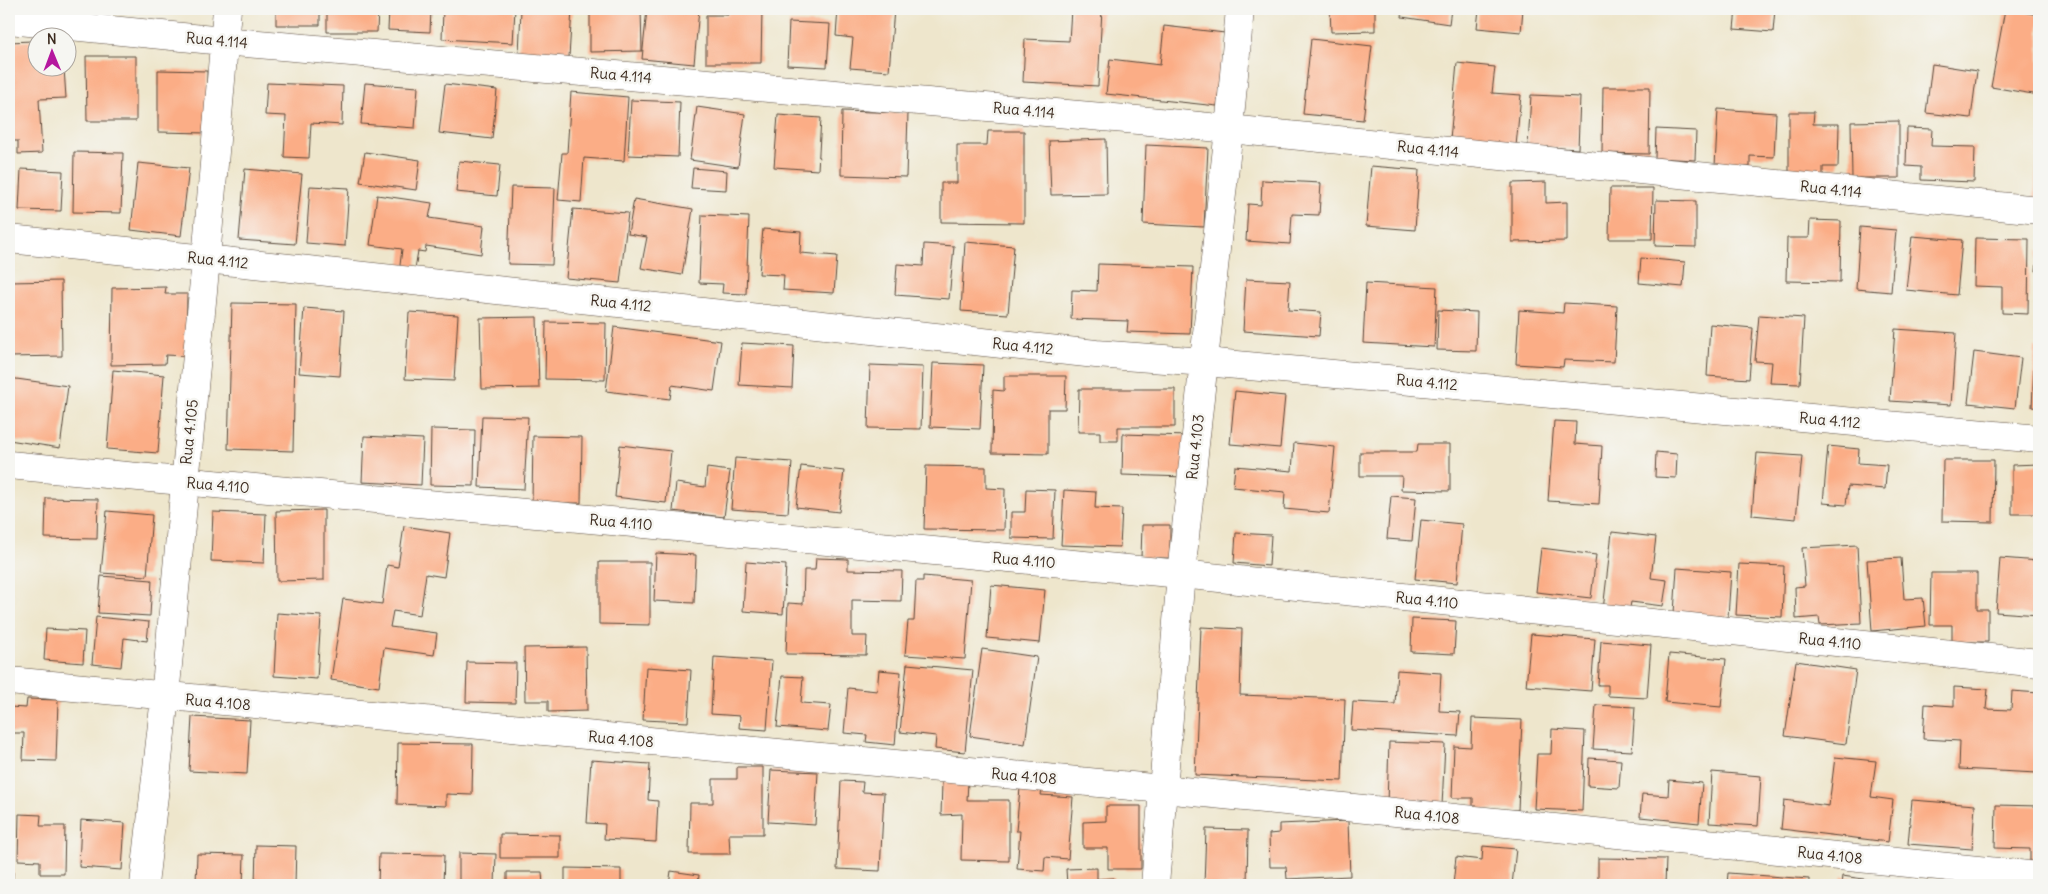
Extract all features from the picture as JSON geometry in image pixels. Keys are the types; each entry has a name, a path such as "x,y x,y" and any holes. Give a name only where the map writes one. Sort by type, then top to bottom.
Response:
{"street":[{"name":"Rua 4.105","path":"144,885 165,697 206,259 227,9"},
{"name":"Rua 4.103","path":"1155,885 1181,574 1229,129 1240,9"},
{"name":"Rua 4.114","path":"9,20 224,41 1229,129 2039,210"},
{"name":"Rua 4.112","path":"9,240 206,259 1096,354 1204,362 2039,439"},
{"name":"Rua 4.110","path":"9,465 1181,574 2039,663"},
{"name":"Rua 4.108","path":"9,681 1163,789 2039,876"}],"building":[{"path":"276,9 320,9 320,25 276,25"},
{"path":"327,9 378,9 377,32 327,32"},
{"path":"389,9 431,9 430,32 388,30"},
{"path":"443,9 515,9 513,43 442,39"},
{"path":"521,9 572,9 569,57 519,54"},
{"path":"590,9 641,9 642,51 590,52"},
{"path":"647,9 699,9 694,64 642,59"},
{"path":"729,9 762,9 761,63 706,63 706,15 728,15"},
{"path":"838,9 894,9 889,71 850,68 853,38 836,36"},
{"path":"1071,9 1102,9 1098,86 1023,82 1025,39 1069,41"},
{"path":"1330,9 1375,9 1375,31 1331,32"},
{"path":"1403,9 1451,9 1449,24 1402,17"},
{"path":"1479,9 1523,9 1521,32 1477,28"},
{"path":"1736,9 1775,9 1773,32 1734,29"},
{"path":"2005,9 2039,15 2039,95 1991,87"},
{"path":"789,22 830,24 827,67 787,65"},
{"path":"1164,26 1225,33 1217,106 1106,94 1110,59 1160,65"},
{"path":"1311,39 1372,46 1363,120 1303,114"},
{"path":"28,41 28,78 65,78 66,98 39,99 42,153 18,154 18,141 9,141 9,42"},
{"path":"86,56 136,56 136,121 87,121"},
{"path":"1457,63 1495,67 1492,93 1521,95 1516,146 1450,140"},
{"path":"1932,64 1977,71 1971,118 1926,113"},
{"path":"158,70 207,71 207,133 158,132"},
{"path":"267,83 343,86 342,125 311,123 309,158 284,157 286,116 265,115"},
{"path":"365,83 418,87 415,128 361,124"},
{"path":"445,84 497,90 492,139 439,133"},
{"path":"1603,87 1650,87 1649,154 1602,153"},
{"path":"571,92 628,97 624,161 584,158 581,202 558,200 562,153 567,153"},
{"path":"1531,95 1580,97 1578,149 1528,146"},
{"path":"631,100 680,102 678,157 628,155"},
{"path":"697,107 745,114 738,167 690,160"},
{"path":"1718,109 1776,113 1774,157 1750,156 1750,167 1715,166"},
{"path":"842,111 908,113 906,177 841,175"},
{"path":"1789,112 1814,112 1813,124 1839,124 1838,167 1823,167 1823,178 1789,178"},
{"path":"778,115 821,118 818,170 774,167"},
{"path":"1899,121 1899,178 1852,178 1851,122"},
{"path":"1907,128 1932,129 1931,146 1975,147 1974,182 1921,180 1921,167 1906,166"},
{"path":"1656,129 1696,131 1695,160 1655,158"},
{"path":"988,131 1024,131 1024,223 941,222 941,183 957,183 957,145 987,145"},
{"path":"1106,139 1107,194 1051,195 1049,141"},
{"path":"1146,145 1208,148 1204,227 1143,224"},
{"path":"2039,145 2039,200 2034,199"},
{"path":"74,152 123,153 121,213 73,212"},
{"path":"365,152 420,160 416,190 360,182"},
{"path":"459,161 500,165 497,196 456,192"},
{"path":"138,163 189,168 181,236 131,230"},
{"path":"1371,166 1419,170 1415,230 1366,226"},
{"path":"693,168 727,171 726,190 691,188"},
{"path":"21,169 63,171 61,211 19,210"},
{"path":"245,169 302,174 295,244 239,240"},
{"path":"1262,180 1321,183 1319,215 1292,214 1290,244 1246,241 1248,204 1261,205"},
{"path":"1546,182 1546,203 1567,202 1567,241 1512,242 1512,183"},
{"path":"310,186 349,188 345,246 306,243"},
{"path":"511,187 555,188 552,265 508,264"},
{"path":"1610,188 1653,188 1652,239 1609,239"},
{"path":"377,195 432,203 429,218 484,226 481,254 426,246 425,252 418,251 414,275 399,273 402,249 370,245"},
{"path":"634,199 693,209 682,275 641,268 647,237 628,234"},
{"path":"1656,200 1696,201 1696,247 1655,246"},
{"path":"573,209 628,213 620,283 566,278"},
{"path":"702,215 749,217 746,294 722,293 723,284 699,283"},
{"path":"1810,220 1841,221 1840,282 1786,281 1787,238 1809,238"},
{"path":"1860,227 1896,230 1891,292 1856,289"},
{"path":"763,229 801,232 800,253 837,256 834,293 783,290 784,275 759,274"},
{"path":"1912,236 1962,240 1957,295 1906,290"},
{"path":"1975,238 2029,239 2028,314 2002,313 2002,287 1974,286"},
{"path":"965,242 1014,246 1008,314 961,311"},
{"path":"924,244 954,246 949,299 895,295 897,264 923,266"},
{"path":"2038,251 2039,271 2036,271"},
{"path":"1641,258 1685,262 1683,287 1639,283"},
{"path":"1098,264 1193,267 1190,334 1127,332 1128,321 1071,319 1072,290 1097,291"},
{"path":"1246,279 1290,281 1288,310 1321,312 1319,336 1243,331"},
{"path":"61,281 62,356 9,357 9,282"},
{"path":"1366,283 1437,287 1434,347 1363,343"},
{"path":"166,287 165,294 187,294 186,356 166,355 165,364 111,365 112,288"},
{"path":"232,303 296,304 293,451 228,449"},
{"path":"1564,303 1617,306 1614,362 1564,360 1563,367 1516,364 1519,310 1563,313"},
{"path":"304,308 344,311 340,376 299,373"},
{"path":"1438,310 1477,312 1476,351 1437,350"},
{"path":"409,312 458,315 454,381 405,379"},
{"path":"1759,315 1804,318 1800,384 1770,383 1772,362 1755,361"},
{"path":"537,317 539,388 482,389 480,318"},
{"path":"546,322 606,323 605,380 545,379"},
{"path":"1710,324 1753,328 1749,379 1707,376"},
{"path":"614,327 721,341 714,391 672,385 670,399 606,391"},
{"path":"1895,329 1956,333 1951,405 1890,401"},
{"path":"742,343 794,346 792,388 739,385"},
{"path":"2035,347 2039,348 2039,408 2032,407"},
{"path":"1974,352 2021,358 2015,408 1968,403"},
{"path":"933,363 983,365 980,429 930,427"},
{"path":"870,365 923,367 921,429 868,428"},
{"path":"113,370 164,375 158,453 107,449"},
{"path":"1004,376 1066,376 1065,409 1048,409 1048,454 992,453 993,390 1004,391"},
{"path":"9,378 68,386 60,448 9,440"},
{"path":"1079,389 1175,389 1175,427 1118,427 1118,441 1100,441 1100,432 1078,432"},
{"path":"1235,391 1285,396 1280,448 1230,444"},
{"path":"482,416 528,417 524,489 479,487"},
{"path":"1554,421 1576,422 1575,444 1602,446 1599,504 1548,501"},
{"path":"431,429 475,430 474,486 430,485"},
{"path":"1123,434 1188,436 1186,477 1122,475"},
{"path":"364,436 423,439 421,485 362,482"},
{"path":"533,436 582,437 581,503 532,503"},
{"path":"1294,443 1335,447 1329,513 1284,509 1285,492 1233,487 1235,466 1292,471"},
{"path":"1418,444 1450,444 1450,491 1401,490 1402,476 1360,476 1360,452 1417,452"},
{"path":"620,445 671,451 666,503 615,497"},
{"path":"1828,446 1859,449 1858,463 1887,465 1885,489 1848,486 1846,505 1823,503"},
{"path":"1656,452 1677,454 1676,478 1655,477"},
{"path":"1757,453 1802,456 1796,519 1752,515"},
{"path":"735,458 792,462 788,513 731,509"},
{"path":"1943,460 1994,460 1993,522 1942,521"},
{"path":"2039,464 2039,514 2012,514 2012,465"},
{"path":"801,466 844,471 839,512 796,507"},
{"path":"926,466 986,467 986,488 1005,489 1004,530 924,529"},
{"path":"707,468 730,471 724,517 673,511 676,483 705,487"},
{"path":"1026,489 1055,490 1053,539 1011,538 1011,512 1025,512"},
{"path":"1064,490 1096,492 1095,508 1122,509 1120,547 1061,545"},
{"path":"1391,496 1416,498 1412,541 1387,539"},
{"path":"46,498 98,499 97,539 45,538"},
{"path":"324,510 324,580 277,581 276,511"},
{"path":"107,511 152,515 147,576 101,573"},
{"path":"213,512 266,514 264,563 211,561"},
{"path":"1421,520 1462,524 1457,583 1415,579"},
{"path":"1142,525 1170,525 1170,558 1141,558"},
{"path":"404,526 450,533 444,577 426,574 420,615 393,611 390,627 437,633 434,655 384,648 379,687 331,680 343,599 382,604 387,565 398,567"},
{"path":"1612,532 1656,537 1651,578 1667,580 1663,606 1631,602 1629,613 1603,610"},
{"path":"1236,533 1271,535 1269,566 1234,563"},
{"path":"1857,545 1861,623 1820,625 1819,617 1796,619 1795,587 1805,586 1802,548"},
{"path":"1541,548 1596,555 1591,598 1536,592"},
{"path":"656,553 696,555 694,603 654,601"},
{"path":"816,558 848,559 848,570 902,571 901,601 852,600 852,636 867,636 866,655 786,654 788,603 803,604 804,570 815,570"},
{"path":"1901,558 1904,599 1923,598 1926,626 1872,631 1867,560"},
{"path":"2000,558 2039,561 2039,615 1996,612"},
{"path":"599,562 650,562 650,625 599,624"},
{"path":"746,562 786,565 783,614 743,611"},
{"path":"1739,564 1784,566 1782,617 1736,615"},
{"path":"1677,568 1731,572 1728,617 1674,613"},
{"path":"1931,573 1977,573 1977,609 1988,609 1988,642 1952,642 1952,625 1930,625"},
{"path":"101,576 152,580 150,616 98,613"},
{"path":"923,576 971,580 965,659 905,655 908,621 914,621 916,581 923,581"},
{"path":"991,585 1045,590 1040,643 987,638"},
{"path":"277,613 321,616 317,679 274,676"},
{"path":"96,617 149,622 147,641 124,638 121,667 92,664"},
{"path":"1412,619 1456,621 1454,654 1411,652"},
{"path":"1201,627 1242,629 1240,695 1345,699 1342,781 1195,775"},
{"path":"46,629 85,631 83,663 44,660"},
{"path":"1531,634 1595,639 1591,691 1526,686"},
{"path":"1601,641 1651,645 1647,698 1608,696 1608,685 1598,685"},
{"path":"586,647 587,711 548,712 548,701 525,701 524,648"},
{"path":"982,649 1037,657 1025,744 970,736"},
{"path":"1669,654 1726,659 1721,707 1665,702"},
{"path":"714,657 772,661 767,730 739,728 740,716 711,714"},
{"path":"1796,661 1856,670 1846,744 1785,736"},
{"path":"467,662 516,663 515,703 466,702"},
{"path":"907,664 973,670 965,752 935,749 936,736 900,732"},
{"path":"646,667 691,670 688,722 643,720"},
{"path":"879,670 901,672 895,745 866,742 867,735 844,733 848,688 877,691"},
{"path":"1397,670 1441,673 1439,711 1460,712 1458,736 1351,730 1353,702 1395,704"},
{"path":"782,676 803,677 801,703 831,705 828,731 777,727"},
{"path":"1954,687 1988,689 1986,709 2011,710 2012,691 2039,693 2037,773 1959,769 1960,741 1923,739 1925,704 1954,706"},
{"path":"27,699 58,700 56,761 23,760 24,733 9,733 9,707 26,708"},
{"path":"1596,705 1635,707 1632,751 1593,749"},
{"path":"192,717 250,720 247,774 189,771"},
{"path":"1472,718 1522,720 1518,810 1473,809 1473,798 1452,798 1454,746 1471,747"},
{"path":"1552,729 1585,731 1582,811 1534,809 1537,754 1551,754"},
{"path":"1389,742 1445,744 1442,806 1387,804"},
{"path":"398,743 473,744 472,795 446,794 446,806 397,804"},
{"path":"1835,757 1876,761 1871,797 1893,800 1888,842 1781,829 1784,800 1829,806"},
{"path":"1589,758 1621,760 1619,788 1588,786"},
{"path":"591,760 650,764 648,800 658,801 656,842 604,839 605,824 587,823"},
{"path":"737,767 763,767 763,834 729,834 730,854 689,854 690,803 713,803 713,779 737,779"},
{"path":"771,770 818,772 815,825 768,822"},
{"path":"1712,772 1761,776 1758,826 1709,823"},
{"path":"1669,780 1702,783 1699,823 1640,817 1642,794 1668,796"},
{"path":"841,781 863,782 862,792 884,793 880,871 837,869"},
{"path":"942,782 968,782 967,800 1009,800 1009,861 961,860 962,814 941,815"},
{"path":"1020,788 1042,789 1041,795 1073,797 1068,859 1045,857 1044,871 1017,869 1020,831 1016,831"},
{"path":"1912,800 1975,805 1972,849 1908,844"},
{"path":"1996,805 2039,806 2039,862 2030,861 2030,849 1995,848"},
{"path":"1106,806 1141,806 1141,869 1108,869 1108,848 1083,848 1083,822 1106,821"},
{"path":"19,814 41,815 40,826 65,826 64,874 40,874 40,861 18,860"},
{"path":"81,820 125,823 122,870 79,867"},
{"path":"1348,821 1350,876 1287,879 1286,867 1270,867 1269,834 1279,833 1279,824"},
{"path":"1206,829 1248,830 1247,885 1204,885"},
{"path":"9,834 14,834 13,878 9,878"},
{"path":"500,834 560,835 560,858 500,858"},
{"path":"256,845 296,846 295,885 255,885"},
{"path":"1483,846 1516,849 1512,885 1453,885 1456,857 1482,860"},
{"path":"459,853 496,854 495,885 459,885"},
{"path":"197,854 244,855 243,885 196,884"},
{"path":"379,854 444,855 443,885 378,885"},
{"path":"1598,858 1666,859 1665,885 1598,885"},
{"path":"565,868 621,869 621,885 565,885"},
{"path":"1097,868 1097,879 1114,878 1114,885 1067,885 1066,869"},
{"path":"671,871 699,875 698,885 669,885"},
{"path":"507,872 542,872 543,885 507,885"},
{"path":"1728,873 1809,879 1809,885 1727,885"},
{"path":"1842,876 1885,882 1884,885 1841,885"}]}
